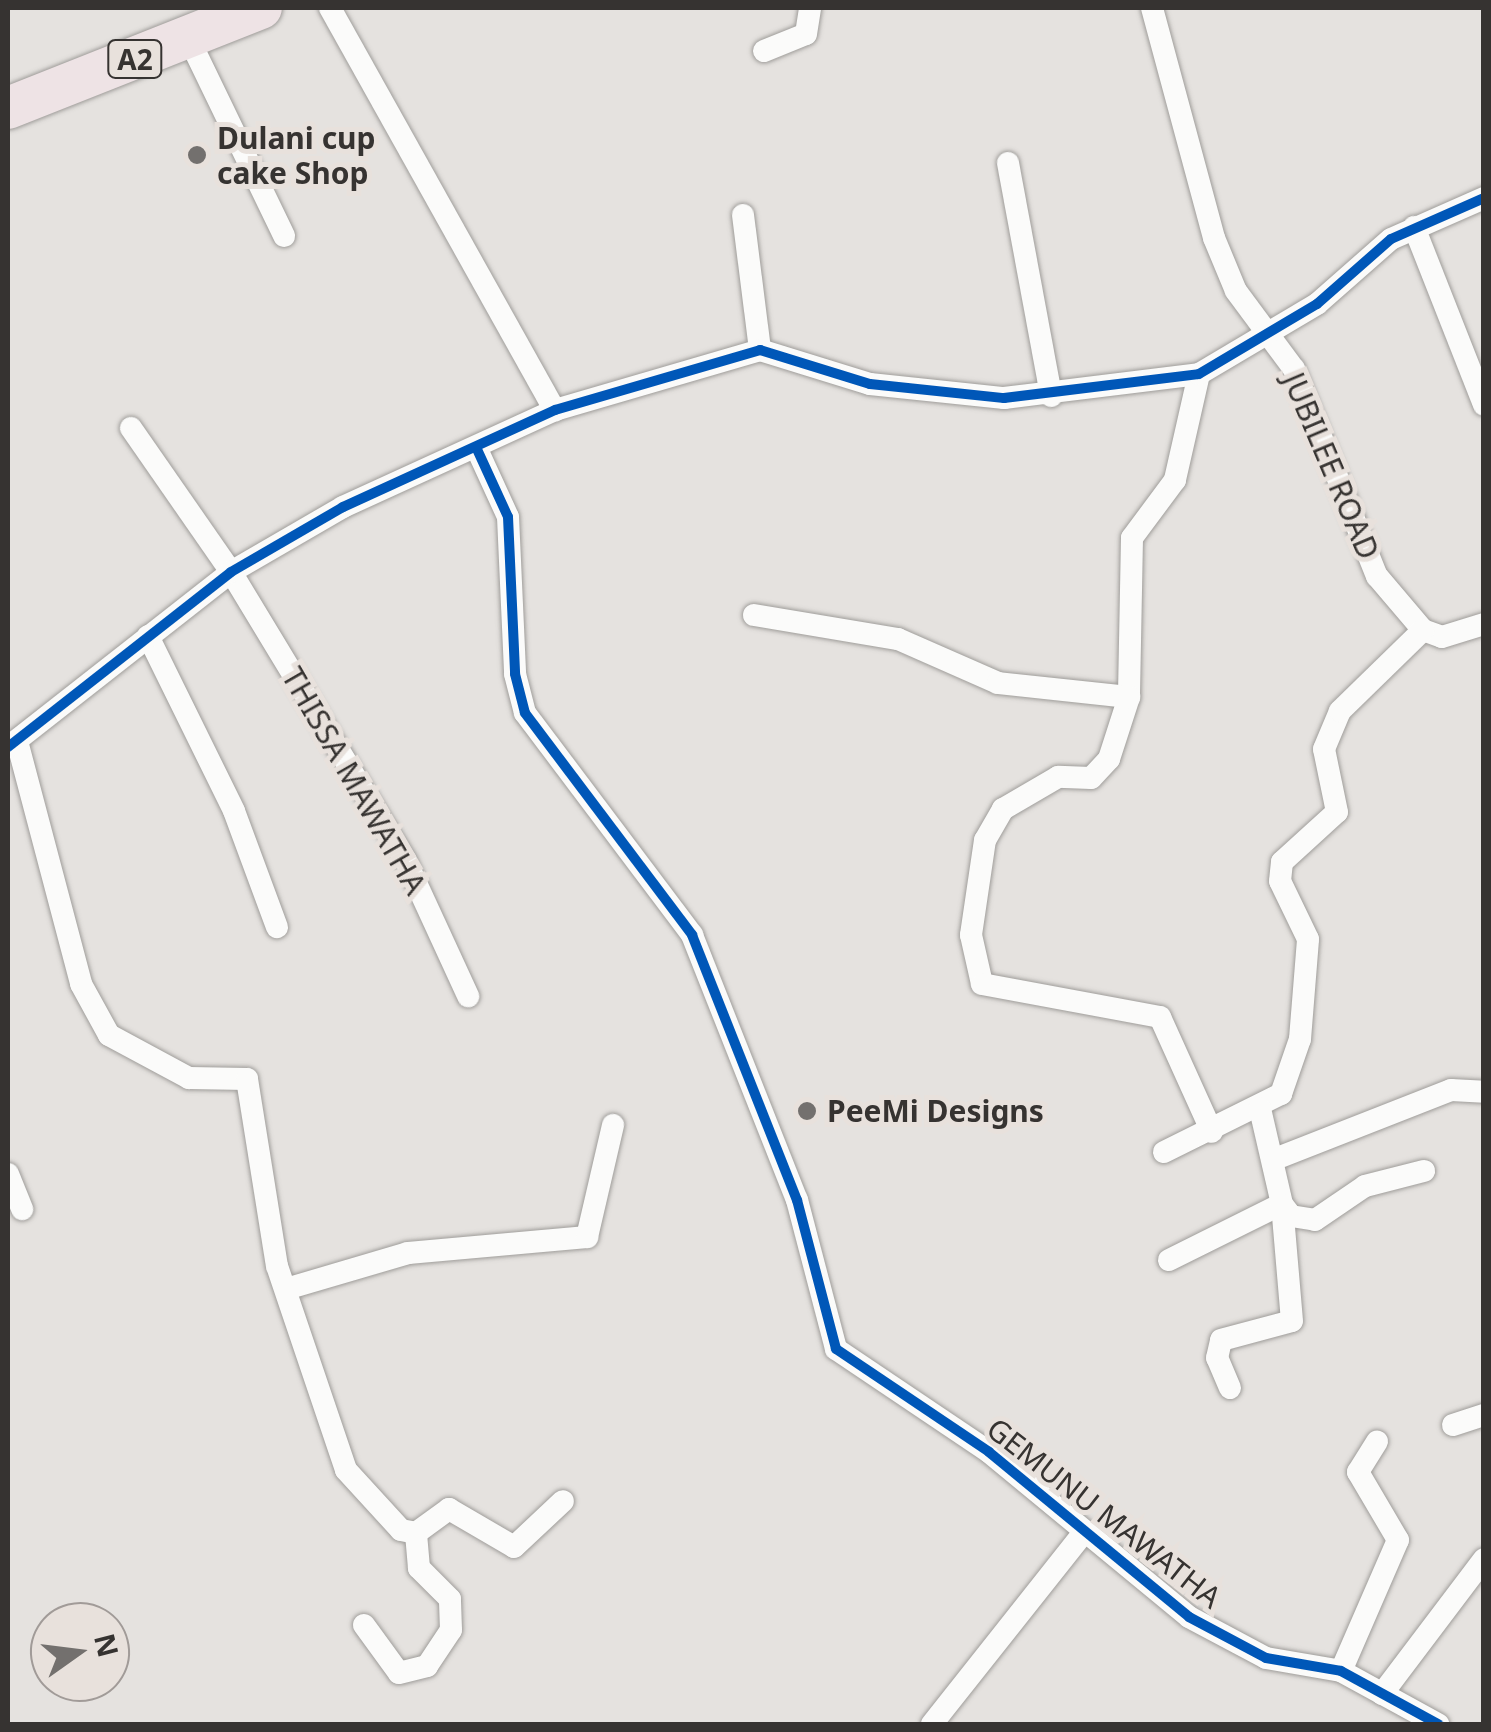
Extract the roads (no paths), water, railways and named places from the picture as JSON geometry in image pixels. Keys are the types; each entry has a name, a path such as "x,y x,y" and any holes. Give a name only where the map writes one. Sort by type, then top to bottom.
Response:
{"highway":[{"name":"A2","path":"8,108 261,8"}],"street":[{"path":"330,8 555,410"},
{"path":"764,50 806,34 810,8"},
{"name":"JUBILEE ROAD","path":"1152,8 1214,238 1264,335 1294,369 1376,576 1423,630"},
{"path":"188,37 284,236"},
{"path":"1008,163 1052,396"},
{"path":"563,1502 514,1546 449,1509 416,1533 401,1530 346,1470 286,1289 247,1078 190,1078 109,1035 81,984 12,744 232,572 343,507 555,410 760,350 870,384 1052,396 1199,374 1264,335 1414,227 1484,198"},
{"path":"743,215 760,350"},
{"path":"1414,227 1484,405"},
{"path":"1199,374 1175,480 1132,538 1129,697 1110,759 1091,778 1058,777 1016,801 984,840 973,897 975,968 982,984 1160,1016 1212,1132"},
{"name":"THISSA MAWATHA","path":"131,428 232,572 406,861 468,996"},
{"name":"GEMUNU MAWATHA","path":"476,447 508,517 514,674 526,713 692,935 797,1200 836,1349 989,1452 1082,1534 1189,1616 1266,1658 1342,1671 1438,1724"},
{"path":"754,615 898,639 998,683 1129,697"},
{"path":"1164,1152 1260,1109 1293,1068 1304,1002 1308,939 1280,881 1282,862 1337,812 1324,749 1340,712 1423,630 1442,638 1480,633"},
{"path":"148,636 234,810 277,927"},
{"path":"1275,1158 1450,1090 1484,1092"},
{"path":"1230,1388 1217,1358 1221,1340 1292,1321 1282,1204 1275,1158 1260,1109"},
{"path":"286,1289 408,1253 588,1237 613,1125"},
{"path":"1282,1204 1315,1220 1365,1186 1424,1171"},
{"path":"8,1174 22,1209"},
{"path":"1168,1260 1282,1204"},
{"path":"1454,1425 1484,1415"},
{"path":"1342,1671 1398,1540 1358,1472 1377,1442"},
{"path":"364,1626 398,1673 426,1666 451,1630 450,1599 419,1568 416,1533"},
{"path":"932,1724 1082,1534"},
{"path":"1382,1694 1484,1559"}],"place":[{"name":"Dulani cup cake Shop","path":"197,155"},
{"name":"PeeMi Designs","path":"807,1111"}]}
